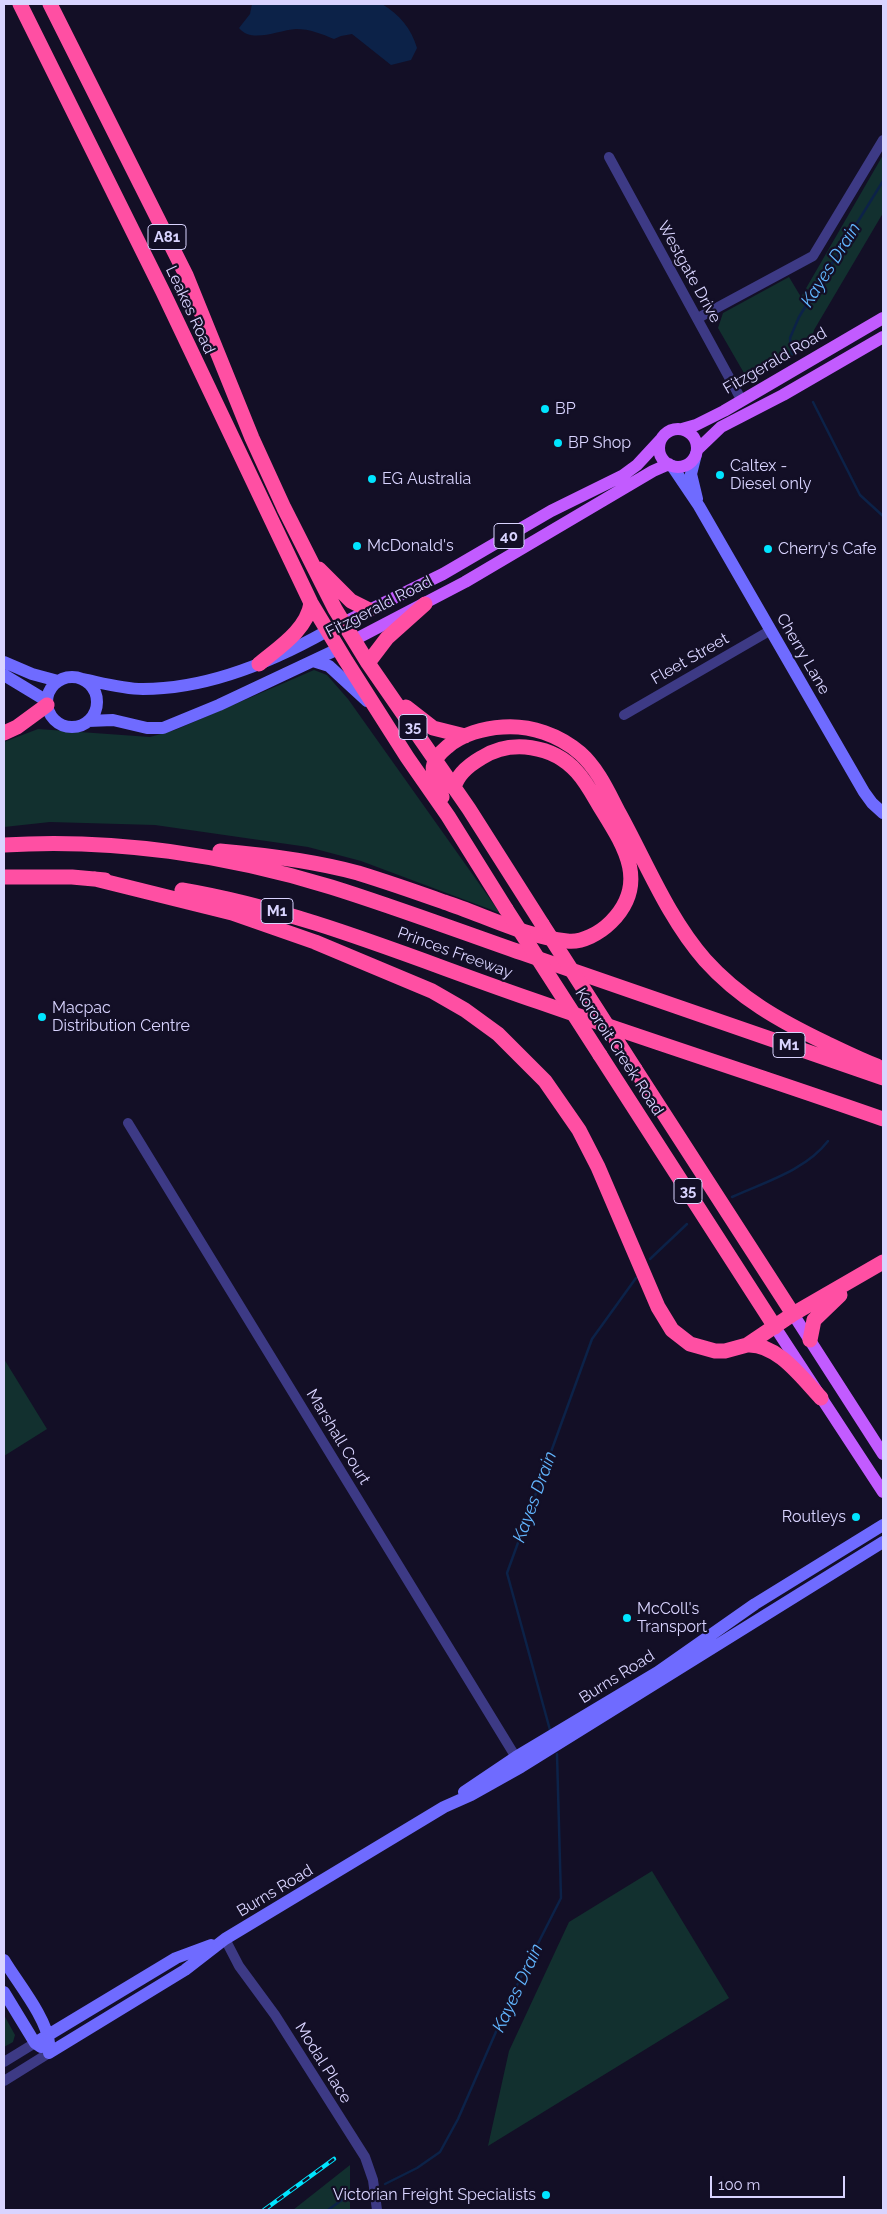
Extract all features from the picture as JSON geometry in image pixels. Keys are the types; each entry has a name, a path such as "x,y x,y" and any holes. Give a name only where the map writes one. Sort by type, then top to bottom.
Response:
{"highway":[{"name":"Leakes Road","path":"20,4 163,292 311,603 327,631"},
{"name":"Leakes Road","path":"50,4 186,275 252,438 309,560 343,623"},
{"path":"309,560 351,601 369,610"},
{"path":"259,664 303,624 309,614 311,603"},
{"path":"368,663 388,638 425,604"},
{"name":"Fitzgerald Road","path":"327,631 343,623"},
{"name":"Kororoit Creek Road","path":"343,623 368,663 454,788 793,1314"},
{"name":"Kororoit Creek Road","path":"327,631 376,709 448,816 775,1327"},
{"name":"Fitzgerald Road","path":"338,649 354,640"},
{"path":"390,693 433,728 464,736"},
{"path":"4,733 17,727 47,703"},
{"path":"448,816 434,777 433,766 435,760 448,746 464,736 494,728 527,728 556,737 576,750 597,772 682,930 715,971 770,1015 883,1068"},
{"path":"41,844 95,844 183,848 232,852 312,863 358,873 526,931 566,941 587,938 602,929 616,916 629,890 631,870 629,859 620,840 588,787 569,764 553,754 535,748 517,746 505,748 486,755 470,766 458,777 454,788"},
{"name":"Princes Freeway","path":"4,845 41,844 146,849 200,856 246,865 322,884 883,1078"},
{"name":"Princes Freeway","path":"4,877 95,879 207,895 275,910 415,956 538,1002 723,1063 883,1119"},
{"path":"95,879 203,905 264,923 416,983 449,1000 478,1019 498,1034 536,1071 579,1130 598,1167 658,1307 672,1330 690,1344 702,1348 725,1351 754,1344 768,1349 791,1367 820,1398"},
{"path":"746,1345 793,1314 883,1262"},
{"path":"810,1340 812,1326 817,1317 861,1274"}],"main road":[{"name":"Fitzgerald Road","path":"682,429 696,425 742,401 883,318"},
{"name":"Fitzgerald Road","path":"697,452 720,427 783,395 883,337"},
{"path":"682,429 692,434 697,444 697,452"},
{"name":"40","path":"662,438 670,430 682,429"},
{"name":"Fitzgerald Road","path":"343,623 451,569 551,511 622,476 637,465 662,438"},
{"path":"662,438 659,450 664,460 670,465"},
{"name":"40","path":"670,465 684,466 689,463 697,452"},
{"name":"Fitzgerald Road","path":"354,640 425,604 542,538 654,471 670,465"},
{"name":"Kororoit Creek Road","path":"793,1314 883,1454"},
{"name":"Kororoit Creek Road","path":"775,1327 883,1492"}],"street":[{"path":"698,318 813,256 883,140"},
{"name":"Westgate Drive","path":"609,157 742,401"},
{"name":"Cherry Lane","path":"697,452 690,474 700,506"},
{"name":"Cherry Lane","path":"670,465 700,506 864,792 872,804 883,813"},
{"name":"Fleet Street","path":"624,715 771,630"},
{"name":"Fitzgerald Road","path":"83,679 142,689 178,687 259,664 327,631"},
{"name":"Fitzgerald Road","path":"88,721 113,720 147,728 163,728 219,705 338,649"},
{"path":"313,660 329,666 376,709"},
{"path":"4,662 32,674 58,681"},
{"path":"4,675 47,703"},
{"path":"70,676 83,679 93,687 98,699 96,711 88,721 77,727 65,726 52,716 47,703 50,690 58,681 70,676"},
{"name":"Marshall Court","path":"128,1123 519,1762"},
{"name":"Burns Road","path":"690,1656 755,1604 883,1526"},
{"name":"Burns Road","path":"49,2053 185,1970 225,1940 444,1807 471,1795 602,1706 883,1542"},
{"path":"848,1548 850,1562"},
{"name":"Burns Road","path":"35,2043 176,1958 225,1940"},
{"name":"Modal Place","path":"225,1940 239,1966 275,2015 365,2157 373,2180 377,2210"},
{"path":"4,1960 48,2035 49,2053"},
{"path":"4,1992 35,2043 49,2053"},
{"path":"4,2062 35,2043"},
{"path":"4,2081 49,2053"}],"green space":[{"path":"883,155 883,213 814,330 810,346 748,380 718,328 723,313 789,277 801,297"},
{"path":"314,670 327,675 348,699 500,913 361,861 308,847 155,825 50,822 4,827 4,742 38,729 150,737 175,730"},
{"path":"4,1359 47,1429 4,1456"},
{"path":"652,1871 729,1998 488,2146 509,2051 569,1922"},
{"path":"4,2015 15,2035 13,2042 4,2047"},
{"path":"350,2165 350,2210 293,2210"}],"water":[{"path":"252,4 382,4 404,23 412,34 417,48 411,60 391,65 352,34 334,39 311,31 296,29 266,35 251,35 244,33 239,28 250,14"}],"waterway":[{"name":"Kayes Drain","path":"792,354 790,338 799,317 883,181"},
{"name":"Kayes Drain","path":"813,402 860,495 883,516"},
{"name":"Kayes Drain","path":"732,1197 797,1168 819,1151 828,1141"},
{"name":"Kayes Drain","path":"650,1259 687,1224"},
{"name":"Kayes Drain","path":"550,1730 507,1573 592,1339 636,1278"},
{"name":"Kayes Drain","path":"385,2184 417,2168 440,2152 458,2119 512,1995 561,1898 557,1754"},
{"name":"Kayes Drain","path":"328,2210 346,2197 360,2193"}],"railway":[{"path":"264,2210 334,2159"}],"place":[{"name":"BP","path":"545,409"},
{"name":"BP Shop","path":"558,443"},
{"name":"Caltex - Diesel only","path":"720,475"},
{"name":"EG Australia","path":"372,479"},
{"name":"McDonald's","path":"357,546"},
{"name":"Cherry's Cafe","path":"768,549"},
{"name":"Macpac Distribution Centre","path":"42,1017"},
{"name":"Routleys","path":"856,1517"},
{"name":"McColl's Transport","path":"627,1618"},
{"name":"Victorian Freight Specialists","path":"546,2195"}]}
